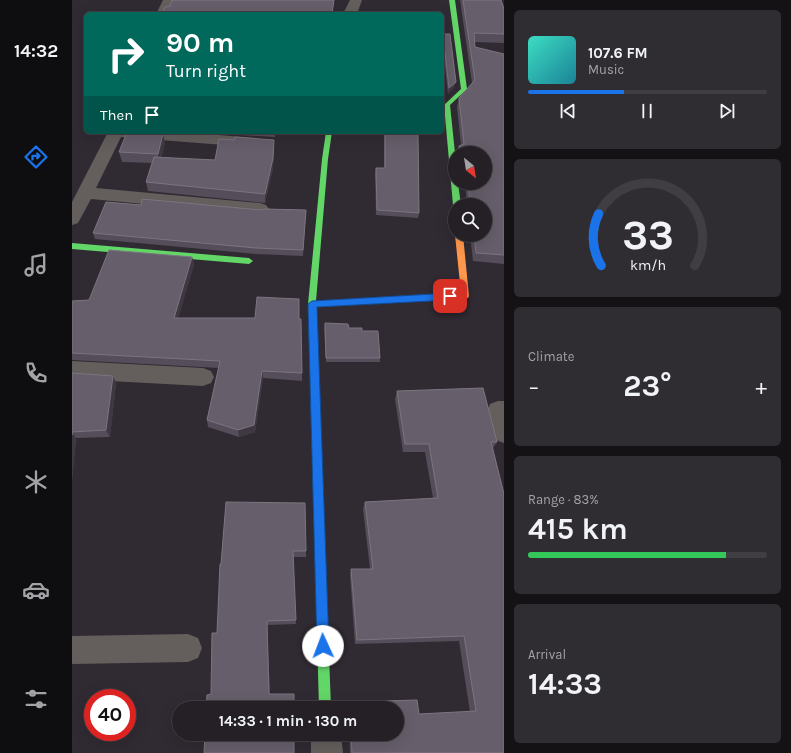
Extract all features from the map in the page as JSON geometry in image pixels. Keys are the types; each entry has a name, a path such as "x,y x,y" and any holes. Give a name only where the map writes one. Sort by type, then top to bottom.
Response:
{"street":[{"path":"164,12 169,0"},
{"path":"351,12 356,0"},
{"path":"452,0 464,90 447,105 456,198"},
{"path":"72,219 115,134"},
{"path":"143,134 263,143"},
{"path":"325,701 312,304 325,158 329,134"},
{"path":"86,193 260,209"},
{"path":"312,304 465,296 461,242"},
{"path":"72,246 249,261"},
{"path":"72,370 203,378"},
{"path":"501,411 504,433"},
{"path":"72,650 188,648"},
{"path":"326,741 327,753"}],"building":[{"path":"172,0 334,0 332,12 163,12 165,7 170,6"},
{"path":"463,0 501,0 504,9 504,34 474,33 475,47 504,54 504,255 476,253 475,242 492,242 492,198 469,198 469,190 492,190 492,146 459,146 464,144 459,98 475,80"},
{"path":"444,34 450,34 456,82 449,88"},
{"path":"126,134 163,134 158,154 119,152"},
{"path":"385,134 418,134 419,213 377,210 376,168 385,168"},
{"path":"235,137 274,140 273,158 265,194 146,182 154,157 215,160 219,139 234,140"},
{"path":"142,199 260,210 306,210 303,250 256,248 93,233 106,202 141,205"},
{"path":"109,250 192,257 174,318 255,318 257,297 299,299 302,373 262,371 254,425 238,430 207,420 220,361 72,353 72,301 89,300"},
{"path":"325,323 348,324 349,328 362,328 362,331 378,331 380,358 326,358"},
{"path":"72,373 113,376 106,430 72,432"},
{"path":"483,388 497,442 491,442 504,494 504,753 352,753 351,741 404,741 404,701 382,701 417,700 419,714 476,711 464,636 357,640 351,569 373,569 365,502 438,498 429,444 405,444 397,391"},
{"path":"226,502 305,503 306,551 293,551 296,620 267,621 269,694 294,694 294,701 207,701 207,695 211,694 212,633 217,633"},
{"path":"205,741 294,741 294,753 204,753"}],"traffic: fast":[{"path":"452,0 464,89 447,105 456,198"},
{"path":"312,304 325,159 329,134"},
{"path":"72,246 249,261"},
{"path":"325,701 312,304 385,300"}],"traffic: slow":[{"path":"385,300 465,296 460,242"}],"route":[{"path":"323,646 312,304 450,296"}]}
